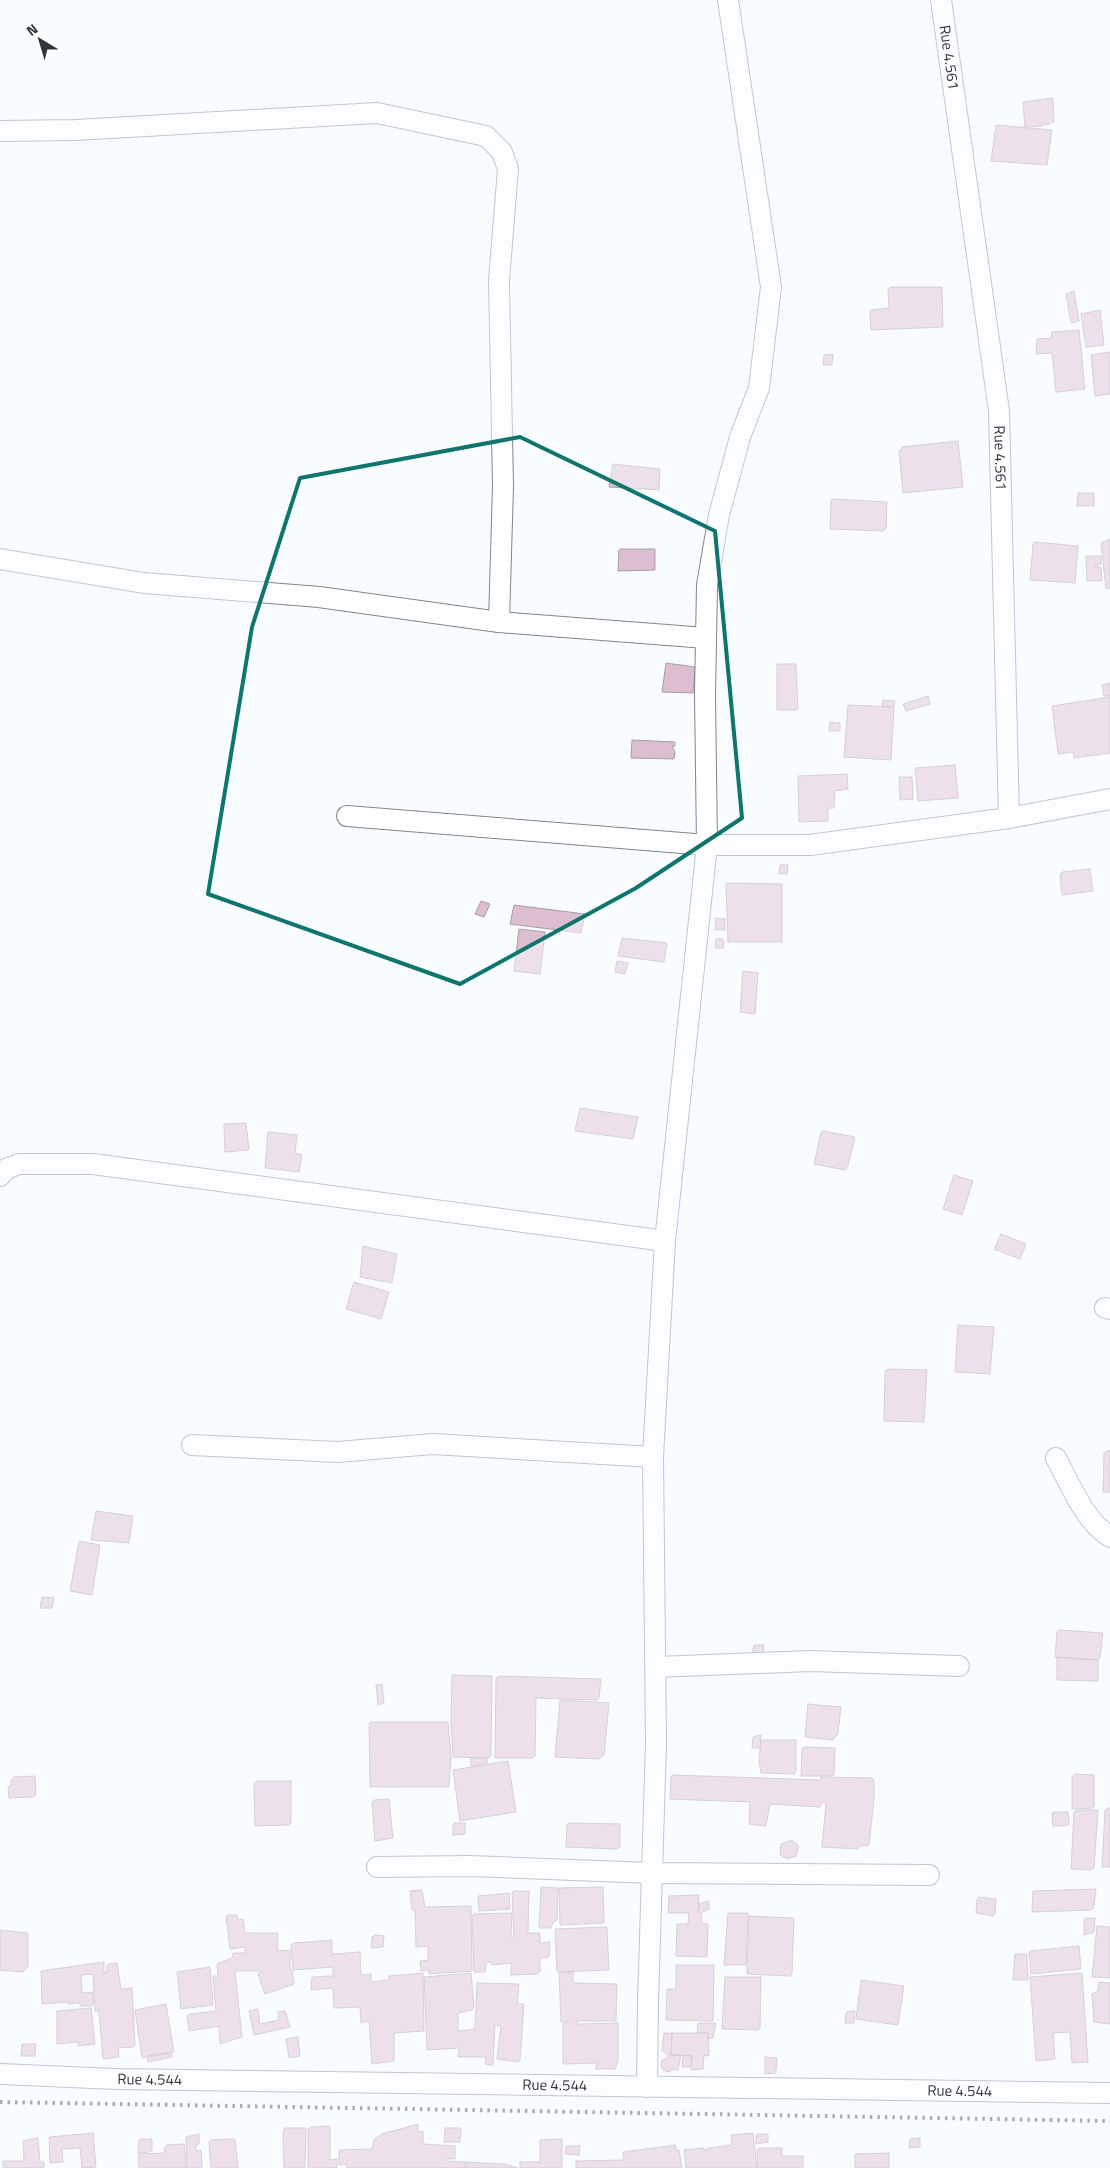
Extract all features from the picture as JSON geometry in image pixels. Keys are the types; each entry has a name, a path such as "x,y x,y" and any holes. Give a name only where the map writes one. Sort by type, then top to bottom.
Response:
{"street":[{"path":"648,2087 648,2002 656,1743 653,1457 665,1241 707,845 707,585 719,515 740,437 759,388 771,287 728,0"},
{"name":"Rue 4.561","path":"941,0 999,411 1009,818"},
{"path":"0,130 76,130 377,113 486,136 502,152 508,169 499,280 503,486 499,622"},
{"path":"0,559 144,584 319,597 499,622 706,638"},
{"path":"347,816 707,845 810,845 1009,818 1110,799"},
{"path":"0,1176 6,1169 19,1164 93,1164 665,1241"},
{"path":"192,1445 338,1452 432,1444 653,1457"},
{"path":"1056,1458 1084,1509 1099,1530 1110,1538"},
{"path":"656,1667 810,1661 959,1666"},
{"path":"377,1867 470,1866 652,1873 929,1875"},
{"name":"Rue 4.544","path":"0,2074 116,2079 1110,2093"}],"highlighted area":[{"path":"520,437 715,531 742,818 636,888 460,984 208,894 252,627 300,478"}],"building":[{"path":"1053,98 1054,122 1042,126 1025,127 1023,102"},
{"path":"996,125 1052,130 1047,165 991,161"},
{"path":"891,287 942,287 943,327 871,330 870,310 889,308 888,289"},
{"path":"1074,291 1079,321 1071,323 1066,294"},
{"path":"1100,310 1104,345 1086,347 1081,314"},
{"path":"1079,330 1085,389 1056,392 1052,353 1036,354 1037,339 1051,338 1052,332"},
{"path":"1110,352 1110,394 1095,396 1091,355"},
{"path":"833,354 832,365 823,365 824,355"},
{"path":"958,441 963,487 903,493 899,451 902,450 902,447"},
{"path":"613,464 660,469 659,490 609,487"},
{"path":"1078,493 1094,493 1094,506 1077,506"},
{"path":"831,500 887,502 886,529 883,531 830,529"},
{"path":"1110,539 1110,588 1106,589 1101,543"},
{"path":"1035,542 1078,546 1075,583 1030,580 1033,544"},
{"path":"655,549 655,570 618,571 619,550"},
{"path":"1086,556 1101,556 1101,564 1094,567 1101,567 1102,581 1087,581"},
{"path":"666,663 695,667 693,693 662,692"},
{"path":"777,664 796,664 798,709 796,710 777,710"},
{"path":"1110,683 1110,696 1104,696 1102,685"},
{"path":"928,696 930,704 906,711 903,704"},
{"path":"1110,697 1110,753 1074,758 1073,752 1058,754 1052,706"},
{"path":"883,700 895,701 894,707 882,707"},
{"path":"848,705 894,707 891,760 844,757"},
{"path":"830,722 840,723 840,731 829,731"},
{"path":"632,740 675,742 675,746 672,746 675,752 674,759 631,758"},
{"path":"955,765 958,798 918,801 915,768"},
{"path":"847,774 848,789 835,791 834,808 828,808 828,821 799,822 798,776"},
{"path":"899,777 912,777 913,799 900,800"},
{"path":"780,865 788,865 787,874 779,874"},
{"path":"1090,869 1093,891 1062,895 1060,874 1062,872"},
{"path":"726,884 782,884 782,942 728,942"},
{"path":"481,901 490,904 484,917 475,914"},
{"path":"514,905 585,914 581,933 510,924"},
{"path":"716,918 725,919 725,930 715,930"},
{"path":"519,929 545,932 540,974 514,971"},
{"path":"622,938 667,943 664,962 618,956"},
{"path":"716,939 723,939 724,948 715,948"},
{"path":"617,961 628,963 625,974 615,972"},
{"path":"743,971 758,973 755,1014 740,1012"},
{"path":"580,1108 638,1117 633,1139 575,1131"},
{"path":"246,1123 249,1150 225,1152 224,1124"},
{"path":"268,1132 297,1135 295,1153 302,1155 299,1172 265,1168"},
{"path":"821,1132 855,1137 848,1166 845,1170 814,1164"},
{"path":"954,1175 973,1181 962,1215 943,1209"},
{"path":"1001,1234 1026,1244 1020,1259 994,1249"},
{"path":"363,1246 397,1254 392,1283 360,1277"},
{"path":"354,1282 389,1292 381,1319 346,1309"},
{"path":"958,1325 994,1327 990,1374 955,1372"},
{"path":"888,1369 927,1370 924,1422 884,1421 885,1371"},
{"path":"1110,1451 1110,1492 1103,1492 1104,1453"},
{"path":"96,1511 133,1516 129,1543 91,1540"},
{"path":"79,1541 100,1545 92,1595 70,1591"},
{"path":"42,1597 54,1598 52,1608 40,1608"},
{"path":"1059,1630 1103,1633 1100,1658 1098,1660 1055,1657 1057,1632"},
{"path":"754,1645 764,1645 763,1653 752,1655"},
{"path":"1057,1657 1098,1660 1098,1681 1057,1680"},
{"path":"452,1675 492,1676 491,1756 488,1758 453,1757 451,1722"},
{"path":"499,1676 601,1679 599,1698 597,1700 536,1698 535,1756 532,1758 495,1758 496,1678"},
{"path":"382,1684 384,1703 378,1705 376,1685"},
{"path":"560,1700 609,1703 604,1755 599,1759 555,1757"},
{"path":"808,1704 841,1707 838,1733 833,1740 805,1737"},
{"path":"448,1722 451,1757 449,1787 370,1787 369,1723"},
{"path":"761,1735 760,1748 752,1748 753,1737"},
{"path":"761,1740 796,1740 796,1772 794,1774 761,1773 759,1761"},
{"path":"804,1747 835,1748 834,1775 801,1776 802,1749"},
{"path":"471,1758 487,1758 487,1763 471,1766"},
{"path":"508,1761 516,1812 460,1821 453,1770"},
{"path":"1075,1774 1094,1775 1093,1808 1072,1809 1072,1777"},
{"path":"673,1775 820,1780 821,1777 872,1778 874,1781 874,1799 869,1845 859,1846 858,1849 822,1847 826,1803 822,1802 820,1807 770,1804 766,1826 749,1824 750,1802 670,1799 671,1777"},
{"path":"35,1776 36,1795 33,1797 9,1798 8,1787 11,1785 11,1780 14,1777"},
{"path":"257,1781 291,1781 291,1823 288,1825 255,1826 254,1784"},
{"path":"389,1799 393,1838 375,1841 372,1802 374,1800"},
{"path":"1110,1808 1110,1867 1102,1867 1105,1810"},
{"path":"1076,1810 1098,1810 1094,1868 1091,1870 1071,1869 1074,1812"},
{"path":"1068,1812 1069,1824 1053,1826 1052,1813"},
{"path":"454,1823 465,1823 465,1834 453,1835"},
{"path":"570,1823 620,1824 620,1847 616,1849 566,1847 567,1825"},
{"path":"792,1840 799,1846 796,1856 788,1859 780,1855 781,1844"},
{"path":"541,1887 558,1888 557,1920 553,1922 551,1928 539,1928"},
{"path":"603,1887 604,1923 560,1925 559,1888"},
{"path":"1096,1889 1094,1907 1091,1910 1032,1912 1033,1891"},
{"path":"422,1890 425,1907 471,1906 472,1971 429,1974 429,1970 421,1971 420,1961 428,1960 428,1946 416,1947 415,1910 412,1910 410,1891"},
{"path":"514,1891 529,1891 528,1933 540,1933 540,1943 550,1942 549,1957 540,1958 540,1972 537,1974 511,1975 511,1963 492,1965 492,1962 486,1963 485,1972 474,1972 472,1916 474,1914 512,1913 511,1937 514,1937 512,1893"},
{"path":"509,1893 510,1909 479,1911 478,1896"},
{"path":"699,1895 698,1913 700,1903 709,1901 709,1909 701,1913 702,1924 708,1924 707,1957 676,1956 677,1924 688,1924 689,1913 668,1913 669,1896"},
{"path":"979,1897 996,1899 993,1916 976,1913 977,1899"},
{"path":"728,1913 748,1913 746,1965 724,1965"},
{"path":"237,1915 238,1920 243,1919 245,1933 278,1933 277,1951 290,1950 290,1970 292,1970 294,1984 265,1994 258,1974 262,1971 235,1971 242,2037 220,2044 219,2026 189,2031 187,2016 216,2011 213,1976 218,1976 217,1964 232,1958 233,1953 245,1953 245,1947 230,1949 226,1916"},
{"path":"749,1916 794,1918 792,1974 790,1976 747,1974"},
{"path":"1095,1918 1094,1932 1084,1935 1084,1919"},
{"path":"1097,1926 1110,1927 1110,1978 1092,1977"},
{"path":"607,1927 609,1970 557,1972 555,1929"},
{"path":"0,1930 28,1933 28,1966 23,1972 0,1970"},
{"path":"375,1935 384,1936 383,1947 371,1948 372,1937"},
{"path":"332,1940 332,1954 360,1952 361,1975 371,1974 371,1982 389,1980 389,1976 423,1973 424,2031 394,2033 394,2061 372,2064 369,2021 361,2023 360,2007 334,2008 333,1988 311,1990 312,1977 333,1976 333,1967 293,1970 291,1945 294,1943"},
{"path":"1079,1946 1081,1969 1031,1974 1029,1952"},
{"path":"1015,1954 1027,1954 1028,1980 1013,1980"},
{"path":"104,1962 104,1973 107,1972 109,1964 117,1963 121,1989 132,1988 135,2045 133,2047 118,2048 119,2057 103,2059 99,2011 95,2011 93,1974 81,1975 82,1993 93,1992 93,2005 80,2006 80,2003 68,2004 69,2002 42,2004 41,1971"},
{"path":"676,1965 714,1965 713,2021 666,2020 667,1989 676,1989"},
{"path":"210,1967 213,2005 181,2009 177,1972"},
{"path":"573,1972 573,1983 617,1984 616,2021 577,2021 577,2024 618,2023 618,2061 615,2069 595,2069 597,2063 563,2064 563,2023 568,2023 568,2021 561,2022 559,1973"},
{"path":"471,1973 474,2007 472,2010 458,2013 458,2031 475,2029 477,1983 519,1984 517,2004 524,2004 520,2060 518,2062 497,2059 501,2026 495,2025 494,2060 492,2065 485,2064 486,2057 458,2057 459,2048 427,2050 424,1977"},
{"path":"1082,1973 1088,2062 1072,2063 1070,2032 1053,2033 1055,2059 1036,2061 1030,1977"},
{"path":"725,1977 761,1977 760,2028 758,2030 722,2029"},
{"path":"861,1980 904,1986 898,2025 856,2019"},
{"path":"1099,1982 1110,1983 1110,2024 1094,2022 1092,1994 1098,1991"},
{"path":"166,2004 174,2052 142,2058 135,2010"},
{"path":"91,2008 95,2044 78,2046 78,2042 57,2044 57,2011"},
{"path":"258,2009 260,2024 279,2020 278,2012 285,2011 290,2027 254,2035 249,2011"},
{"path":"848,2011 855,2011 854,2023 845,2023"},
{"path":"698,2023 716,2023 713,2038 708,2039 708,2033 697,2033"},
{"path":"664,2033 672,2033 671,2055 681,2055 678,2070 671,2069 670,2072 663,2070 664,2068 661,2067 662,2060 668,2058 668,2054 662,2051"},
{"path":"672,2033 708,2033 709,2056 704,2055 703,2069 691,2070 692,2056 671,2055"},
{"path":"298,2037 300,2056 289,2058 286,2039"},
{"path":"22,2044 36,2044 35,2056 21,2056"},
{"path":"171,2052 172,2057 148,2062 147,2056"},
{"path":"683,2055 692,2056 691,2067 682,2067"},
{"path":"765,2057 777,2058 775,2073 765,2074"},
{"path":"418,2124 418,2132 423,2131 423,2144 455,2146 455,2159 447,2159 448,2161 466,2162 465,2168 347,2168 347,2164 339,2165 339,2150 372,2149 374,2140 382,2134"},
{"path":"330,2126 330,2160 337,2159 337,2168 308,2168 308,2129 311,2127"},
{"path":"285,2128 306,2128 305,2168 284,2168 283,2131"},
{"path":"445,2128 461,2128 460,2142 444,2142"},
{"path":"93,2133 96,2167 82,2168 80,2148 62,2149 63,2162 50,2163 49,2137"},
{"path":"753,2133 757,2168 686,2168 684,2150 704,2148 704,2151 709,2148 732,2145 731,2135"},
{"path":"199,2134 199,2144 196,2145 196,2151 201,2150 202,2168 187,2168 186,2137"},
{"path":"768,2134 768,2142 756,2144 756,2135"},
{"path":"38,2138 40,2162 44,2162 44,2168 3,2168 3,2161 24,2161 23,2141"},
{"path":"920,2138 920,2147 909,2148 910,2139"},
{"path":"152,2139 152,2150 150,2152 138,2153 139,2140"},
{"path":"235,2139 238,2168 211,2168 209,2143 211,2140"},
{"path":"562,2139 562,2168 520,2168 520,2162 540,2162 540,2140"},
{"path":"184,2144 186,2168 139,2168 138,2156 140,2154 165,2153 164,2148 167,2145"},
{"path":"676,2145 676,2150 679,2150 682,2168 576,2168 576,2161 624,2160 623,2152"},
{"path":"566,2146 580,2146 579,2155 565,2154"},
{"path":"759,2148 782,2148 782,2156 803,2156 803,2168 758,2168 757,2150"},
{"path":"889,2153 889,2168 855,2168 855,2154"},
{"path":"466,2162 505,2164 518,2168 466,2168"}],"railway":[{"path":"0,2102 1110,2121"}]}
